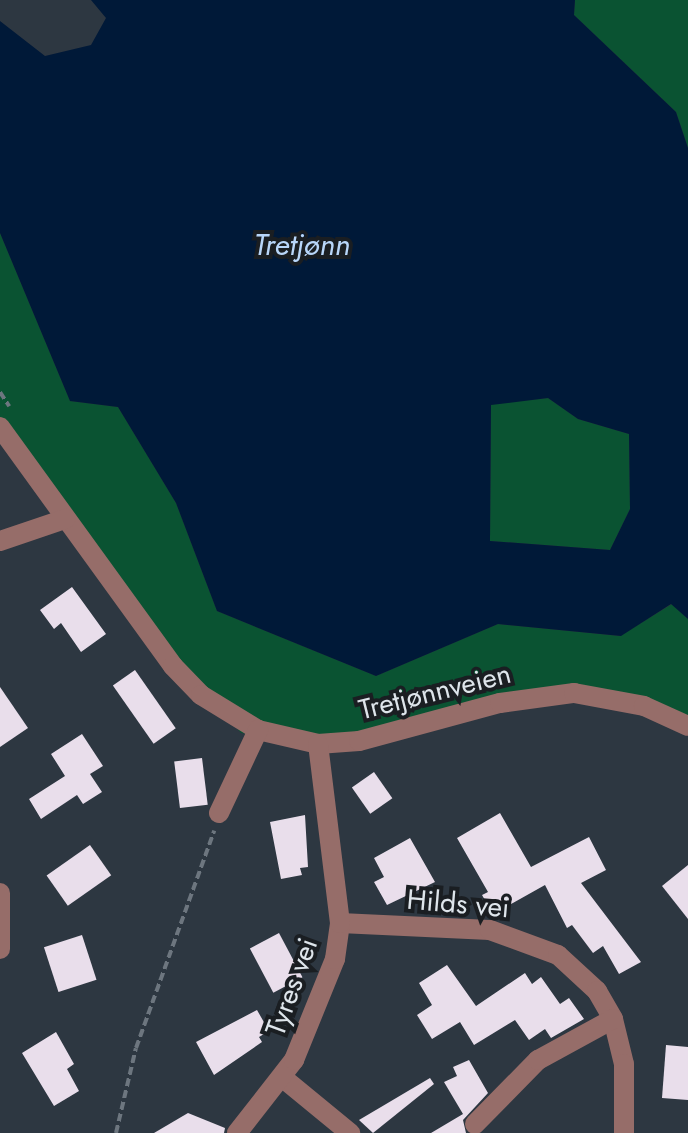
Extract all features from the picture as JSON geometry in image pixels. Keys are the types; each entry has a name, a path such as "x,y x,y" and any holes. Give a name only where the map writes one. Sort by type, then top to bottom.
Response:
{"street":[{"name":"Tretjønnveien","path":"9,424 65,519 173,666 201,695 258,730 318,744 386,737 500,703 574,693 644,706 688,726"},
{"path":"0,541 65,519"},
{"path":"219,813 258,730"},
{"name":"Tyres vei","path":"237,1133 283,1078 325,994 340,923 318,744"},
{"path":"0,893 0,949"},
{"name":"Hilds vei","path":"340,923 509,933 571,964 613,1019 624,1064 624,1133"},
{"path":"475,1124 538,1060 613,1019"},
{"path":"283,1078 350,1133"}],"path":[{"path":"0,392 9,424"},
{"path":"116,1133 136,1048 219,813"}],"green space":[{"path":"575,0 688,0 688,148 676,112 574,15"},
{"path":"0,233 70,401 118,407 176,503 217,611 376,676 498,624 620,636 672,604 688,619 688,724 610,690 338,746 241,733 146,628 0,433"},
{"path":"548,398 578,419 629,434 630,509 610,550 490,541 491,404"}],"water":[{"name":"Tretjønn","path":"91,0 575,0 574,15 676,112 688,148 688,619 671,604 621,636 498,624 376,676 217,611 176,503 118,407 70,401 0,233 0,21 45,56 91,45 106,18","holes":["548,398 578,419 629,434 630,509 610,550 490,541 491,405"]}],"building":[{"path":"72,587 106,634 81,652 61,623 54,629 40,610"},
{"path":"135,670 176,728 154,744 113,685"},
{"path":"0,687 28,728 0,747"},
{"path":"82,734 103,766 90,774 102,792 83,804 77,795 41,819 29,799 65,776 51,754"},
{"path":"202,758 208,805 180,808 174,761"},
{"path":"374,772 392,798 370,814 352,787"},
{"path":"500,813 531,867 589,837 606,870 581,883 641,962 619,974 603,946 593,953 572,925 567,928 545,885 493,914 482,895 488,892 457,838"},
{"path":"305,815 308,867 300,868 302,875 281,879 270,822"},
{"path":"410,838 435,882 387,905 374,882 384,877 374,858"},
{"path":"90,845 111,875 68,906 47,875"},
{"path":"688,865 688,919 662,886"},
{"path":"279,933 302,977 273,993 250,948"},
{"path":"82,935 97,980 58,992 44,947"},
{"path":"447,965 476,1006 525,973 532,984 541,977 560,1004 569,998 584,1019 551,1038 545,1029 529,1040 515,1020 474,1045 460,1022 432,1039 417,1015 432,1005 419,983"},
{"path":"257,1010 269,1031 259,1037 262,1042 214,1075 196,1042"},
{"path":"56,1032 74,1064 67,1069 79,1091 54,1106 22,1053"},
{"path":"666,1045 688,1047 688,1100 662,1098"},
{"path":"469,1060 488,1093 463,1120 466,1133 431,1133 463,1114 444,1082 457,1076 453,1067"},
{"path":"430,1078 434,1084 373,1133 359,1120"},
{"path":"188,1113 225,1128 224,1133 154,1133"}]}
